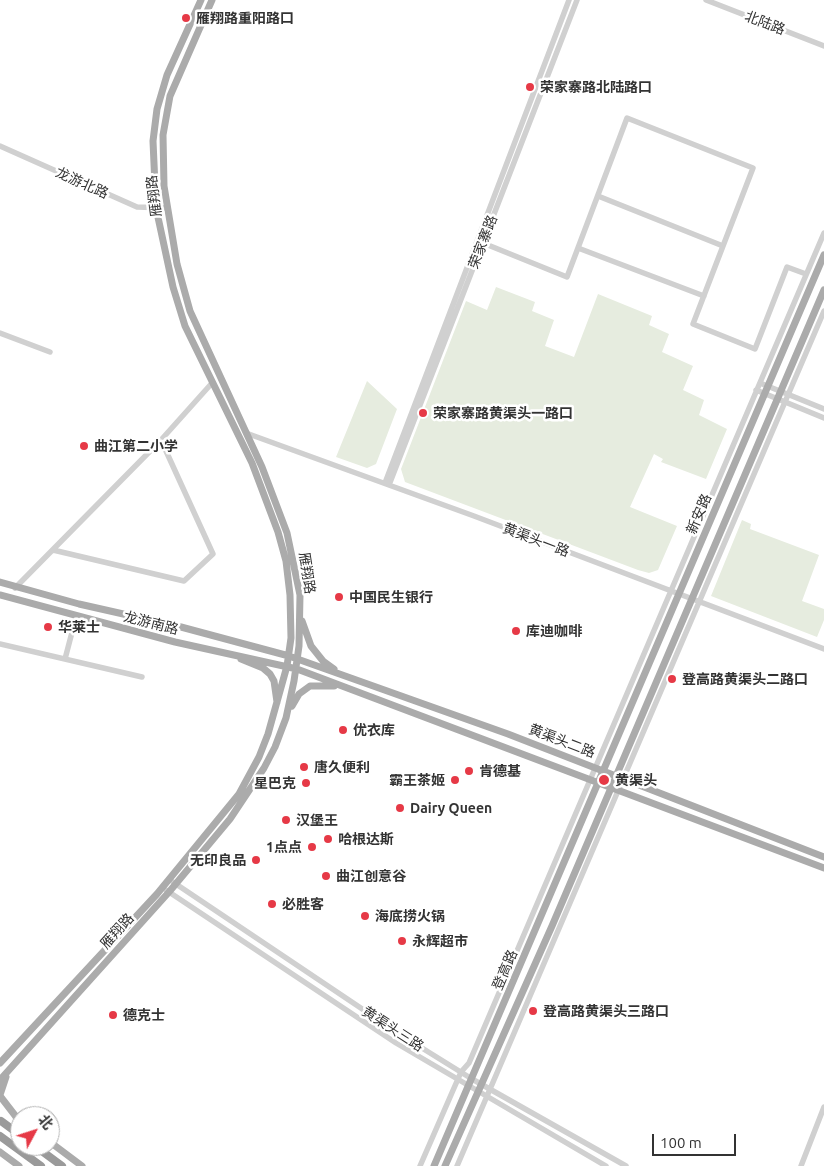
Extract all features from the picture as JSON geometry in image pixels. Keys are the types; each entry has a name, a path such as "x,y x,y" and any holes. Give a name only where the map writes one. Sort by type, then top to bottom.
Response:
{"highway":[{"path":"0,1136 41,1166"},
{"path":"48,1156 62,1166"}],"main road":[{"name":"雁翔路","path":"0,1080 166,890 242,789 259,757 277,708 287,666 291,638 290,595 286,561 278,532 255,470 212,384 179,308 156,208 153,141 157,109 170,69 202,0"},
{"name":"雁翔路","path":"172,881 216,837 246,797 269,760 286,718 298,659 300,610 298,583 287,533 278,505 190,311 181,282 164,186 162,148 167,110 176,78 212,0"},
{"name":"新安路","path":"594,781 678,594 824,256"},
{"name":"新安路","path":"610,789 690,598 781,401 780,392 824,290"},
{"name":"龙游南路","path":"0,582 15,588 288,656"},
{"name":"龙游南路","path":"0,596 234,656 297,669"},
{"path":"300,610 307,638 313,649 323,661 345,676"},
{"path":"234,656 263,668 270,674 275,685 277,708"},
{"name":"黄渠头二路","path":"288,656 624,778 824,857"},
{"name":"黄渠头二路","path":"297,669 594,781 610,789 824,868"},
{"path":"286,718 299,694 310,686 317,684 345,687"},
{"name":"登高路","path":"434,1166 472,1079 594,781"},
{"name":"登高路","path":"445,1166 476,1092 486,1086 610,789"},
{"name":"雁翔路","path":"0,1062 166,890"},
{"path":"10,1069 0,1095 10,1108"},
{"path":"60,1150 82,1166"},
{"path":"0,1152 19,1166"}],"street":[{"name":"荣家寨路","path":"387,484 569,0"},
{"name":"荣家寨路","path":"387,484 577,0"},
{"name":"北陆路","path":"706,0 824,46"},
{"path":"483,243 567,277 627,118 752,168 693,324 756,349 787,267 806,274"},
{"name":"龙游北路","path":"0,146 137,207 167,208"},
{"path":"598,196 723,246"},
{"path":"599,769 670,591 824,233"},
{"path":"578,248 704,296"},
{"path":"456,1166 485,1098 486,1086 495,1081 700,602 781,401 788,395 824,311"},
{"path":"0,333 50,352"},
{"path":"760,383 824,409"},
{"path":"15,588 161,440 212,384"},
{"path":"756,390 824,418"},
{"name":"黄渠头一路","path":"246,433 387,484 824,649"},
{"path":"53,550 184,581 213,554 161,440"},
{"path":"65,659 76,616"},
{"path":"0,644 142,677"},
{"path":"420,1166 457,1080 469,1063 594,781"},
{"name":"黄渠头三路","path":"172,881 401,1035 472,1079 626,1166"},
{"name":"黄渠头三路","path":"166,890 396,1043 485,1098 606,1166"},
{"path":"801,1166 824,1108"}],"shaded area":[{"path":"496,287 535,302 532,311 554,320 545,346 574,357 598,294 652,316 649,325 669,334 662,352 693,366 683,390 704,400 699,415 727,429 706,479 661,462 663,459 654,454 630,507 677,526 658,570 649,573 638,570 405,482 401,469 466,301 487,310"},
{"path":"367,381 397,409 376,464 367,468 336,457"},
{"path":"742,520 751,524 750,529 819,555 802,601 824,609 824,620 817,637 711,596"}],"place":[{"name":"雁翔路重阳路口","path":"186,18"},
{"name":"荣家寨路北陆路口","path":"530,87"},
{"name":"荣家寨路黄渠头一路口","path":"423,413"},
{"name":"曲江第二小学","path":"84,446"},
{"name":"中国民生银行","path":"339,597"},
{"name":"华莱士","path":"48,627"},
{"name":"库迪咖啡","path":"516,631"},
{"name":"登高路黄渠头二路口","path":"672,679"},
{"name":"优衣库","path":"343,730"},
{"name":"唐久便利","path":"304,767"},
{"name":"肯德基","path":"469,771"},
{"name":"霸王茶姬","path":"455,780"},
{"name":"黄渠头","path":"604,780"},
{"name":"星巴克","path":"306,783"},
{"name":"Dairy Queen","path":"400,808"},
{"name":"汉堡王","path":"286,820"},
{"name":"哈根达斯","path":"328,839"},
{"name":"1点点","path":"312,847"},
{"name":"无印良品","path":"256,860"},
{"name":"曲江创意谷","path":"326,876"},
{"name":"必胜客","path":"272,904"},
{"name":"海底捞火锅","path":"365,916"},
{"name":"永辉超市","path":"402,941"},
{"name":"登高路黄渠头三路口","path":"533,1011"},
{"name":"德克士","path":"113,1015"}]}
